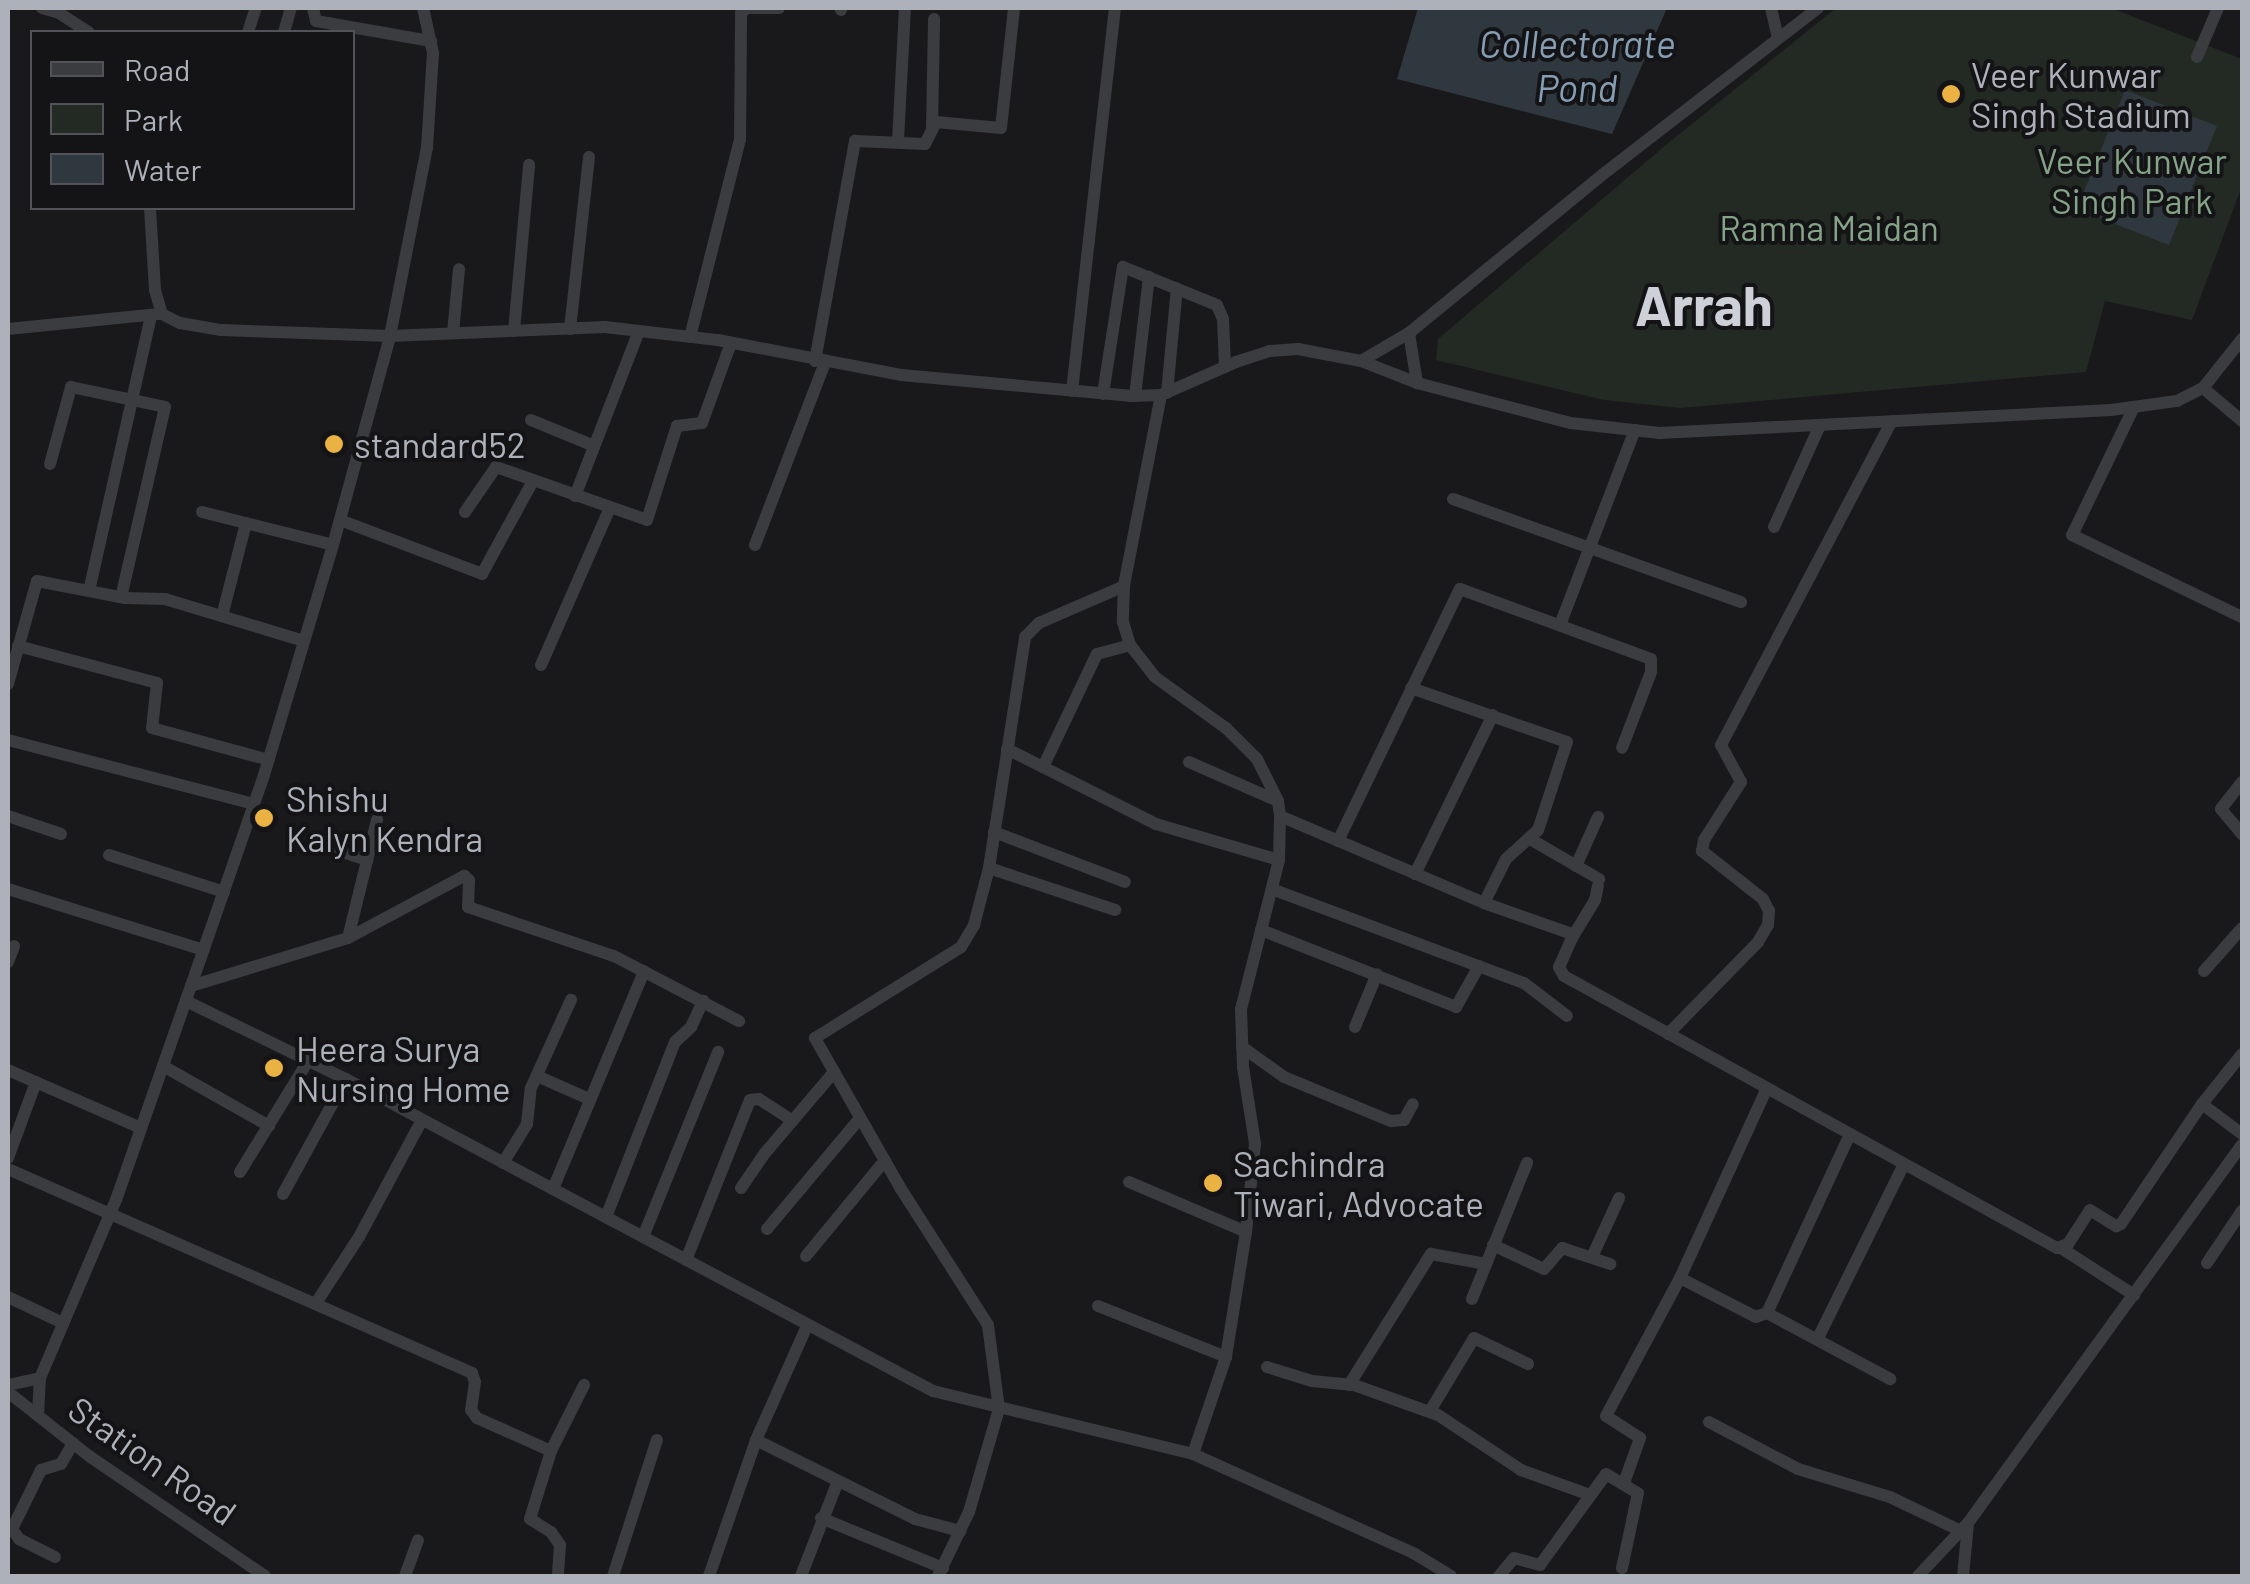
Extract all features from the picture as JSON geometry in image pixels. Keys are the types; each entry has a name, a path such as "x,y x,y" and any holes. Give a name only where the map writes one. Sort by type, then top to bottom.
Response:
{"street":[{"path":"42,8 84,30"},
{"path":"313,8 316,21 431,40"},
{"path":"38,1416 40,1378 109,1216 204,950 269,760 340,520 390,336 427,148 432,106 431,40 423,8"},
{"path":"690,337 740,140 741,13 747,8 779,8"},
{"path":"898,141 905,8"},
{"path":"932,127 940,122 1002,128 1014,8"},
{"path":"1072,391 1115,8"},
{"path":"1771,8 1778,38"},
{"path":"1361,361 1409,333 1818,8"},
{"path":"2197,57 2218,8"},
{"path":"755,545 820,362 855,141 926,143 932,127 934,19"},
{"path":"570,329 589,157"},
{"path":"514,331 529,165"},
{"path":"89,592 132,398 156,315 150,210"},
{"path":"1103,394 1119,271 1125,267 1220,309 1225,367"},
{"path":"452,334 458,268"},
{"path":"1135,396 1148,277"},
{"path":"1178,288 1164,394 1124,586 1124,622 1130,645 1155,677 1226,728 1257,759 1279,809 1279,860 1241,1009 1255,1144 1246,1232 1226,1357 1194,1454"},
{"path":"8,329 156,315 220,330 390,336 570,329 640,331 731,343 901,375 1135,396 1164,394 1270,351 1298,349 1361,361 1417,383 1571,423 1635,430 1892,422 2177,401 2203,388 2242,340"},
{"path":"575,496 640,331"},
{"path":"1409,333 1417,383"},
{"path":"465,512 494,468 648,519 677,426 702,424 731,343"},
{"path":"50,464 72,387 132,398 165,409 120,598"},
{"path":"2203,388 2242,421"},
{"path":"2134,407 2072,535 2242,617"},
{"path":"531,420 594,446"},
{"path":"1668,1034 1758,942 1768,925 1769,911 1762,899 1702,852 1704,840 1740,782 1722,746 1892,422"},
{"path":"1774,527 1820,425"},
{"path":"1560,625 1635,430"},
{"path":"340,520 482,574 533,481"},
{"path":"1453,499 1741,602"},
{"path":"541,665 610,508"},
{"path":"202,512 333,545"},
{"path":"222,616 246,523"},
{"path":"8,684 36,581 120,598 166,599 304,641"},
{"path":"821,1518 941,1572 960,1531 999,1409 988,1325 885,1160 815,1038 961,948 974,925 988,868 1025,637 1039,624 1124,586"},
{"path":"1338,841 1460,589 1653,662 1622,748"},
{"path":"8,623 23,628"},
{"path":"1043,768 1097,654 1130,645"},
{"path":"18,646 154,682 158,687 152,728 269,760"},
{"path":"1411,688 1567,742 1540,825 1506,859 1484,903"},
{"path":"1415,874 1493,715"},
{"path":"8,740 141,778 254,804"},
{"path":"1006,749 1156,824 1279,860"},
{"path":"1189,762 1338,841 1484,903 1562,930 1572,938"},
{"path":"2242,782 2222,809 2242,834"},
{"path":"8,816 62,834"},
{"path":"1576,866 1598,817"},
{"path":"348,938 377,820"},
{"path":"994,832 1125,882"},
{"path":"1530,839 1599,882 1595,900 1572,938 1560,973 2061,1248 2134,1295"},
{"path":"314,844 368,860"},
{"path":"109,854 224,892"},
{"path":"988,868 1115,910"},
{"path":"191,986 348,938 464,876 469,880 468,907 600,951 740,1022"},
{"path":"8,889 204,950"},
{"path":"1272,889 1532,987 1566,1016"},
{"path":"2204,971 2242,928"},
{"path":"1261,930 1456,1006 1479,966"},
{"path":"8,962 14,946"},
{"path":"553,1189 644,971"},
{"path":"1355,1027 1377,974"},
{"path":"503,1162 527,1124 528,1098 571,1000"},
{"path":"186,1001 308,1060 932,1391 1194,1454 1415,1554 1451,1576"},
{"path":"606,1218 675,1042 692,1027 703,1002"},
{"path":"1242,1047 1284,1078 1391,1121 1404,1120 1413,1104"},
{"path":"643,1237 718,1052"},
{"path":"2061,1248 2090,1210 2113,1224 2121,1224 2202,1104 2242,1054"},
{"path":"240,1172 308,1060"},
{"path":"163,1066 268,1126"},
{"path":"8,1070 141,1128"},
{"path":"741,1188 834,1072"},
{"path":"537,1076 589,1099"},
{"path":"283,1194 346,1080"},
{"path":"8,1158 36,1082"},
{"path":"1624,1483 1640,1438 1606,1416 1680,1278 1766,1088"},
{"path":"686,1260 750,1100 759,1099 793,1120"},
{"path":"2202,1104 2242,1134"},
{"path":"767,1229 860,1118"},
{"path":"316,1302 359,1237 422,1120"},
{"path":"1768,1313 1850,1134"},
{"path":"1918,1576 1964,1527 2242,1146"},
{"path":"806,1256 885,1160"},
{"path":"1472,1299 1527,1163"},
{"path":"1818,1338 1904,1164"},
{"path":"8,1169 463,1367 475,1382 472,1410 477,1418 551,1450"},
{"path":"1129,1182 1246,1232"},
{"path":"1592,1258 1618,1198"},
{"path":"2207,1262 2242,1211"},
{"path":"1493,1245 1544,1269 1562,1248 1610,1264"},
{"path":"1349,1384 1430,1254 1486,1264"},
{"path":"1680,1278 1756,1317 1768,1313 1890,1379"},
{"path":"8,1297 63,1324"},
{"path":"1098,1306 1226,1357"},
{"path":"709,1576 756,1440 807,1326"},
{"path":"1430,1412 1474,1338 1528,1364"},
{"path":"1267,1368 1312,1381 1349,1384 1430,1412 1521,1470 1590,1495"},
{"path":"8,1389 40,1378"},
{"path":"558,1576 560,1545 550,1532 530,1520 551,1450 584,1385"},
{"name":"Station Road","path":"8,1389 73,1443 265,1576"},
{"path":"1710,1422 1798,1469 1890,1497 1964,1527"},
{"path":"613,1576 657,1440"},
{"path":"756,1440 916,1519 960,1531"},
{"path":"55,1556 19,1540 12,1529 41,1470 61,1464 73,1443"},
{"path":"1499,1576 1514,1558 1540,1565 1606,1474 1638,1494 1622,1568"},
{"path":"801,1576 838,1481"},
{"path":"1963,1576 1964,1527"},
{"path":"405,1576 418,1540"}],"green space":[{"name":"Ramna Maidan","path":"1836,8 2111,8 2242,59 2242,186 2192,320 2105,301 2086,372 1680,408 1604,400 1436,360 1438,339 1667,144"}],"water":[{"name":"Collectorate Pond","path":"1418,8 1667,8 1612,134 1397,79"},
{"path":"2125,90 2217,126 2169,245 2077,209"}],"place":[{"name":"Veer Kunwar Singh Stadium","path":"1951,94"},
{"name":"standard52","path":"334,444"},
{"name":"Shishu Kalyn Kendra","path":"264,818"},
{"name":"Heera Surya Nursing Home","path":"274,1068"},
{"name":"Sachindra Tiwari, Advocate","path":"1213,1183"}],"district":[{"name":"Arrah","path":"1704,305"}],"park label":[{"name":"Veer Kunwar Singh Park","path":"2132,180"}]}
